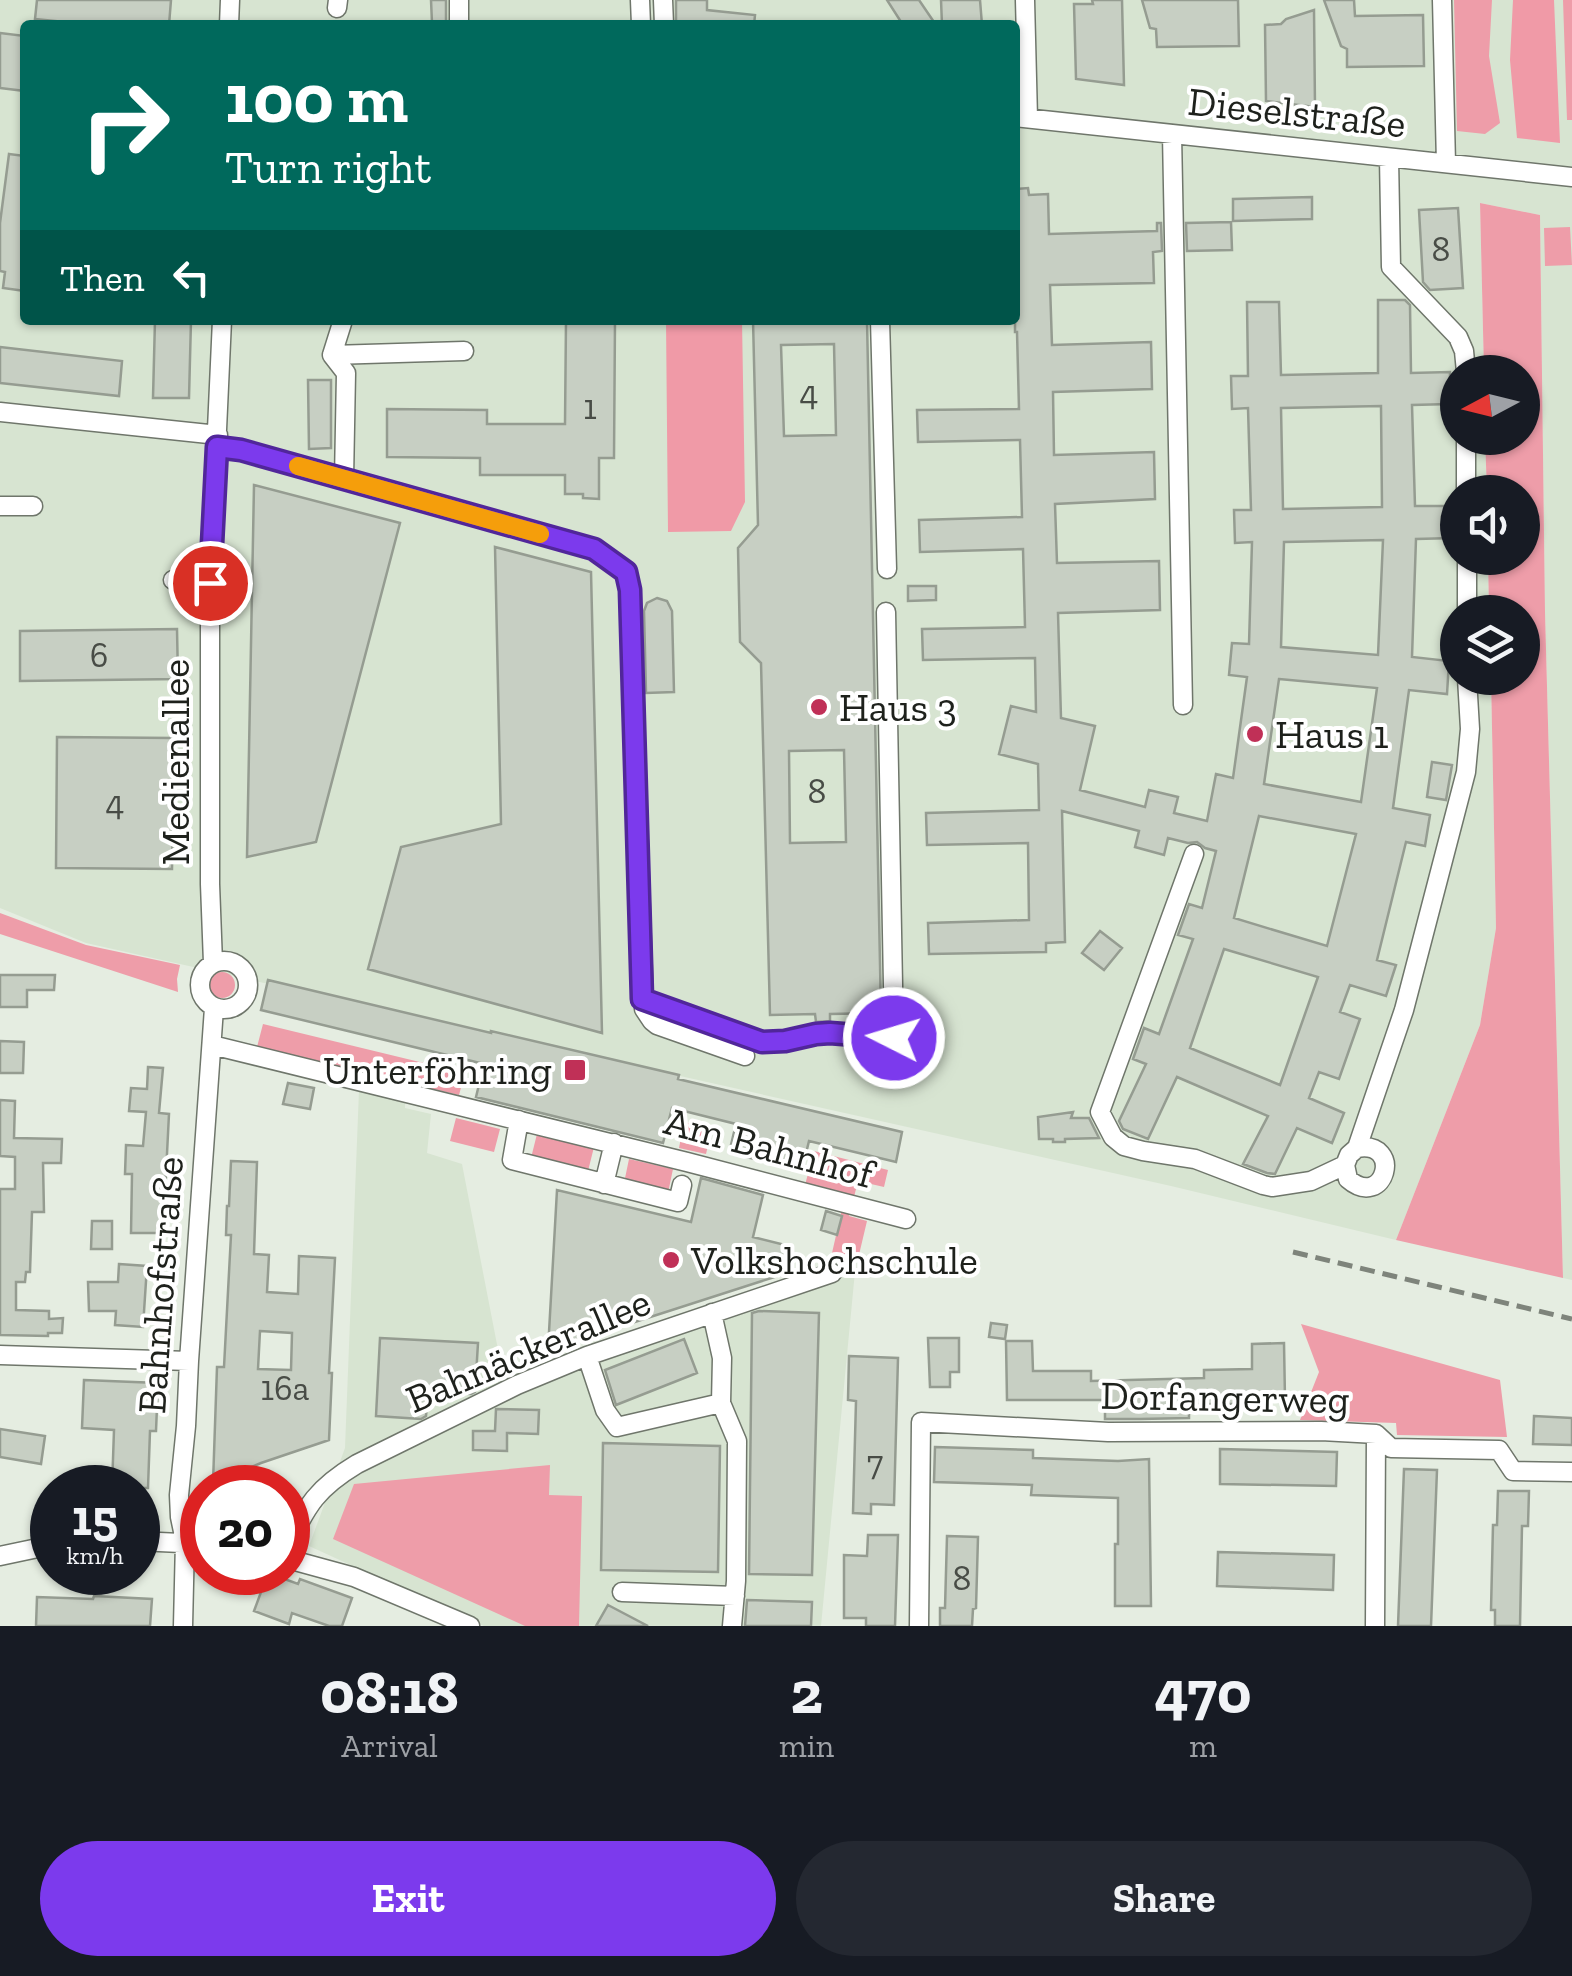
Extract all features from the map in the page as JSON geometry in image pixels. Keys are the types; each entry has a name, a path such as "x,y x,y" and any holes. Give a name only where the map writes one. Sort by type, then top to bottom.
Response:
{"street":[{"path":"1021,118 1026,0"},
{"path":"1442,0 1446,163"},
{"name":"Dieselstraße","path":"1021,118 1572,177"},
{"path":"1172,134 1183,704"},
{"path":"1389,158 1392,266 1458,338 1464,355"},
{"name":"Medienallee","path":"213,964 210,583 222,325"},
{"path":"332,355 341,325"},
{"path":"880,325 888,570"},
{"path":"332,355 464,351"},
{"path":"332,355 346,373 344,479"},
{"path":"0,412 217,441 594,549 626,572 630,590 642,999 647,1015 658,1025 745,1056"},
{"path":"0,506 33,506"},
{"path":"173,580 210,583"},
{"path":"642,999 762,1042 830,1033 894,1038 886,612"},
{"path":"1358,1148 1404,1010 1466,772 1469,695"},
{"path":"1194,854 1100,1112 1124,1146 1194,1159 1272,1187 1312,1181 1345,1165"},
{"path":"221,961 237,964 249,985 248,993 230,1010 214,1008 203,998 200,984 204,971 221,961"},
{"name":"Bahnhofstraße","path":"183,1465 214,1008"},
{"name":"Am Bahnhof","path":"212,1045 614,1143 906,1220"},
{"path":"519,1120 512,1160 604,1184 678,1202 690,1187 687,1162"},
{"name":"Am Bahnhof","path":"604,1184 614,1143"},
{"path":"1358,1148 1372,1148 1385,1162 1384,1176 1374,1186 1360,1187 1348,1178 1348,1155 1358,1148"},
{"name":"Bahnäckerallee","path":"310,1504 337,1476 356,1464 517,1386 588,1356 832,1272"},
{"path":"712,1312 722,1358 721,1403 737,1441 732,1626"},
{"path":"0,1355 189,1360"},
{"path":"588,1356 606,1410 617,1427 721,1403"},
{"name":"Dorfangerweg","path":"918,1626 921,1422 1108,1432 1376,1434 1391,1448 1499,1450 1513,1470 1572,1472"},
{"path":"1374,1626 1376,1434"},
{"path":"0,1556 30,1550"},
{"path":"310,1565 354,1577 470,1626"},
{"path":"622,1592 735,1596"},
{"name":"Bahnhofstraße","path":"183,1626 187,1595"}],"shaded area":[{"path":"0,0 1572,0 1572,1280 1563,1278 1545,612 1540,215 1480,203 1484,355 1440,355 1440,455 1486,455 1486,475 1440,475 1440,575 1488,575 1489,595 1440,595 1440,695 1491,695 1496,928 1480,1025 1396,1240 86,943 0,908"},
{"path":"1454,0 1492,0 1489,56 1500,123 1485,134 1457,131"},
{"path":"1513,0 1554,0 1560,143 1517,138 1510,60"},
{"path":"1563,0 1572,0 1572,120 1567,120"},
{"path":"1480,203 1540,215 1545,612 1563,1278 1396,1240 1480,1025 1496,928 1491,695 1540,695 1540,595 1489,595 1488,575 1540,575 1540,475 1486,475 1486,455 1540,455 1540,355 1484,355"},
{"path":"1570,227 1572,265 1545,266 1544,228"},
{"path":"666,325 742,325 745,502 731,531 668,532"},
{"path":"0,913 86,945 180,965 178,992 0,934"},
{"path":"222,972 231,976 235,985 231,994 222,998 213,994 209,985 213,976"},
{"path":"263,1024 465,1073 459,1095 257,1047"},
{"path":"359,1090 405,1100 405,1108 431,1114 427,1153 462,1164 507,1396 856,1261 821,1626 484,1626 310,1546 345,1448"},
{"path":"456,1118 500,1129 494,1152 450,1141"},
{"path":"684,1122 712,1128 706,1154 679,1148"},
{"path":"537,1134 594,1147 588,1171 531,1158"},
{"path":"814,1151 888,1170 884,1187 858,1181 854,1197 805,1185"},
{"path":"629,1159 673,1169 668,1193 624,1183"},
{"path":"842,1209 850,1211 849,1216 867,1221 858,1259 832,1253"},
{"path":"1301,1324 1500,1380 1507,1437 1397,1435 1396,1423 1300,1420 1319,1372"},
{"path":"550,1465 549,1495 582,1496 579,1626 525,1626 333,1539 354,1484"}],"building":[{"path":"37,0 171,0 169,20 35,19"},
{"path":"431,0 446,0 446,20 432,20"},
{"path":"676,0 707,0 707,10 755,15 754,20 676,20"},
{"path":"887,0 919,0 933,20 900,20"},
{"path":"941,0 980,0 982,20 942,20"},
{"path":"1092,0 1122,0 1124,85 1076,79 1074,4 1093,4"},
{"path":"1142,0 1238,0 1239,46 1157,47 1156,29 1150,28"},
{"path":"1324,0 1354,0 1355,16 1423,15 1424,66 1347,67 1347,49 1341,46"},
{"path":"1314,10 1315,107 1266,101 1265,25 1281,24"},
{"path":"0,33 20,35 20,90 0,88"},
{"path":"9,154 20,155 20,290 3,288 0,223"},
{"path":"1028,188 1029,195 1048,194 1049,234 1157,231 1157,223 1161,223 1162,251 1153,252 1154,283 1050,285 1052,345 1151,342 1152,389 1053,392 1054,455 1154,452 1155,499 1055,504 1057,563 1159,561 1160,610 1058,613 1061,718 1095,726 1080,790 1145,807 1149,790 1178,797 1174,813 1207,821 1216,774 1233,778 1247,677 1229,675 1232,643 1249,644 1252,542 1235,543 1234,510 1251,510 1248,408 1232,409 1231,376 1248,376 1247,302 1279,302 1281,375 1378,373 1378,300 1405,300 1410,305 1411,373 1440,372 1440,404 1412,405 1415,506 1440,506 1440,538 1416,539 1412,657 1440,660 1440,693 1409,690 1393,808 1430,815 1425,846 1406,842 1377,960 1396,965 1386,996 1350,985 1340,1012 1360,1019 1339,1079 1319,1072 1309,1098 1344,1113 1332,1143 1297,1128 1275,1174 1243,1164 1268,1116 1177,1077 1148,1139 1123,1129 1119,1121 1146,1064 1133,1059 1144,1028 1159,1034 1193,939 1178,935 1189,904 1202,908 1216,851 1197,842 1168,838 1164,855 1135,847 1139,831 1062,811 1065,942 1046,943 1046,952 929,954 928,923 1029,920 1028,843 927,845 926,813 1039,810 1038,764 999,754 1011,706 1036,712 1035,658 923,660 922,629 1025,627 1023,549 920,552 919,520 1022,517 1020,440 918,442 917,410 1019,409 1020,189","holes":["1381,406 1382,507 1283,509 1281,408","1383,540 1378,655 1281,647 1284,542","1279,679 1377,688 1361,802 1264,784","1259,816 1356,834 1327,946 1234,918","1224,949 1318,977 1280,1085 1190,1048"]},
{"path":"1312,197 1312,219 1233,221 1233,199"},
{"path":"1458,208 1463,288 1430,290 1423,282 1419,210"},
{"path":"1231,222 1232,250 1187,251 1186,223"},
{"path":"155,325 191,325 189,398 153,398"},
{"path":"566,325 615,325 614,458 599,458 599,499 565,494 565,475 480,475 480,458 387,457 387,409 487,410 487,424 565,424"},
{"name":"Haus 3","path":"753,325 867,325 881,1013 830,1014 830,1021 816,1022 815,1014 770,1015 761,663 740,642 738,548 758,525","holes":["834,344 836,435 784,436 781,345","844,750 846,842 790,843 789,751"]},
{"path":"0,347 122,361 119,396 0,383"},
{"path":"308,380 331,380 331,448 309,449"},
{"path":"254,485 400,523 316,842 247,857"},
{"path":"495,547 591,572 602,1033 368,969 401,847 501,824"},
{"path":"908,586 936,586 936,600 908,601"},
{"path":"657,598 667,601 672,611 674,692 646,693 644,611 647,603"},
{"path":"177,629 178,679 20,681 20,631"},
{"path":"57,737 174,738 172,869 56,868"},
{"path":"1432,762 1452,765 1446,800 1427,797"},
{"path":"1100,931 1122,948 1104,970 1082,953"},
{"path":"0,975 55,975 54,990 27,990 27,1007 0,1007"},
{"path":"268,980 679,1075 678,1079 902,1132 896,1162 809,1141 802,1170 729,1153 736,1124 672,1108 663,1143 476,1097 484,1064 261,1010"},
{"path":"0,1041 24,1042 23,1073 0,1073"},
{"path":"148,1067 163,1068 159,1113 169,1114 163,1233 131,1233 132,1174 125,1174 126,1145 143,1146 146,1112 129,1111 131,1088 147,1089"},
{"path":"288,1083 314,1088 310,1109 283,1104"},
{"path":"0,1100 15,1101 14,1138 62,1139 61,1163 43,1163 44,1212 32,1212 30,1272 26,1272 25,1282 16,1282 16,1310 49,1311 49,1319 63,1318 62,1333 0,1335 0,1189 15,1189 15,1157 0,1156"},
{"path":"1073,1112 1071,1118 1089,1118 1099,1138 1065,1142 1039,1139 1038,1117"},
{"path":"231,1161 257,1162 254,1254 269,1255 267,1292 298,1294 299,1256 335,1258 329,1440 256,1465 214,1465 217,1367 224,1367 231,1235 226,1235","holes":["260,1331 292,1333 291,1370 258,1369"]},
{"name":"Volkshochschule","path":"701,1178 763,1195 753,1237 789,1246 787,1273 548,1350 557,1190 691,1222"},
{"path":"826,1211 842,1216 837,1235 821,1230"},
{"path":"92,1221 112,1221 112,1249 91,1249"},
{"path":"119,1264 147,1266 143,1327 115,1325 116,1311 89,1311 88,1282 118,1282"},
{"path":"752,1313 819,1313 812,1575 749,1574"},
{"path":"991,1323 1007,1325 1005,1339 989,1337"},
{"path":"380,1338 478,1343 475,1392 428,1392 426,1416 421,1419 376,1416"},
{"path":"928,1338 959,1338 959,1372 950,1372 950,1387 930,1387"},
{"path":"684,1339 697,1373 616,1405 605,1370"},
{"path":"1006,1341 1032,1341 1033,1371 1091,1371 1091,1381 1204,1378 1204,1370 1252,1369 1252,1344 1284,1343 1285,1399 1189,1404 1189,1418 1140,1419 1105,1419 1105,1400 1007,1400"},
{"path":"849,1356 898,1358 894,1505 871,1504 871,1514 853,1513 856,1401 848,1400"},
{"path":"84,1380 158,1383 156,1431 150,1431 149,1465 113,1465 114,1430 82,1428"},
{"path":"496,1409 539,1410 538,1434 507,1433 507,1451 473,1450 473,1431 495,1431"},
{"path":"1534,1416 1572,1418 1572,1445 1533,1444"},
{"path":"0,1429 45,1436 41,1464 0,1457"},
{"path":"603,1443 720,1446 718,1572 601,1570"},
{"path":"935,1447 1033,1450 1033,1458 1149,1459 1151,1606 1115,1606 1118,1498 1031,1495 1032,1485 934,1482"},
{"path":"1220,1449 1337,1452 1336,1486 1220,1484"},
{"path":"1404,1469 1437,1470 1431,1626 1398,1626"},
{"path":"1498,1491 1529,1491 1528,1526 1522,1526 1520,1626 1495,1626 1495,1610 1491,1610"},
{"path":"868,1535 898,1535 895,1626 866,1626 866,1618 844,1618 844,1555 867,1556"},
{"path":"947,1536 978,1537 972,1626 940,1626 940,1608 945,1608"},
{"path":"1218,1552 1334,1555 1333,1590 1217,1586"},
{"path":"310,1583 352,1598 342,1626 329,1626 292,1613 289,1624 254,1611 260,1595 310,1595"},
{"path":"37,1597 152,1599 150,1626 36,1626"},
{"path":"747,1600 812,1602 811,1626 745,1626"},
{"path":"608,1605 648,1626 596,1626"}],"railway":[{"path":"1293,1252 1572,1319"}],"slow traffic":[{"path":"298,466 540,534"}],"place":[{"name":"Haus 3","path":"819,707"},
{"name":"Haus 1","path":"1255,734"},
{"name":"Unterföhring","path":"575,1070"},
{"name":"Volkshochschule","path":"671,1260"}],"route":[{"path":"210,583 217,447 241,450 594,549 626,572 630,590 642,999 762,1042 830,1033 894,1038"}]}
